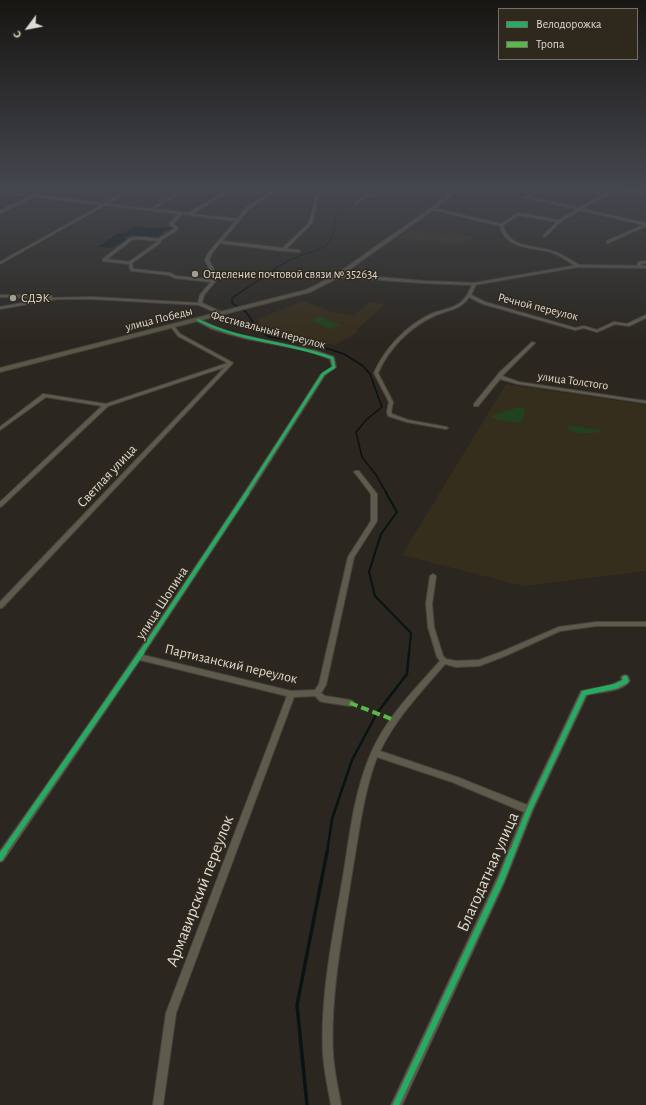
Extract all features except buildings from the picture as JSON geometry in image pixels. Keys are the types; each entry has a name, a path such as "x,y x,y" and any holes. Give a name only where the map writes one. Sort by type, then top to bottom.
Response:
{"street":[{"path":"0,263 42,240"},
{"path":"130,240 104,260 130,263 159,242 159,240"},
{"path":"154,240 159,240"},
{"path":"200,304 202,295 216,278 207,260 222,240"},
{"path":"283,250 293,240"},
{"name":"улица Победы","path":"0,370 235,311 308,291 322,286 388,240"},
{"path":"509,240 513,242 553,252 578,266"},
{"path":"608,242 613,240"},
{"path":"220,242 298,251"},
{"path":"639,266 639,263 646,262"},
{"path":"130,263 132,270 170,274 175,277 214,281"},
{"path":"338,275 423,282 474,284 578,266 646,267"},
{"path":"446,428 407,421 390,415 389,412 391,402 376,374 384,355 413,327 432,315 463,303 472,290 474,284"},
{"name":"Речной переулок","path":"468,295 484,303 575,329 584,327 597,331 614,323 628,325 646,316"},
{"name":"Фестивальный переулок","path":"0,296 43,296 57,298 92,298 200,304 222,314"},
{"name":"Фестивальный переулок","path":"0,308 57,298"},
{"name":"Фестивальный переулок","path":"198,320 215,328 251,338 321,353 332,358"},
{"path":"172,327 179,335 231,363"},
{"path":"476,405 502,373 533,343"},
{"name":"улица Шопина","path":"0,858 139,657 261,473 323,374 334,367 332,358"},
{"path":"0,505 106,405 231,363"},
{"name":"Светлая улица","path":"0,606 231,363"},
{"name":"улица Толстого","path":"499,378 518,383 646,402"},
{"path":"0,429 45,395 106,405"},
{"path":"317,694 322,685 351,557 374,520 374,494 357,472"},
{"path":"433,576 429,604 431,627 440,657 444,661 456,664 479,663 559,629 596,624 646,624"},
{"name":"Партизанский переулок","path":"139,657 291,694 317,694 323,699 350,703"},
{"path":"336,1105 327,1046 332,982 341,908 358,808 375,753 386,733 397,716 444,661"},
{"name":"Благодатная улица","path":"396,1105 502,878 529,810 584,693 595,689 620,686 626,682 625,678"},
{"name":"Армавирский переулок","path":"158,1105 171,1013 291,694"},
{"name":"Благодатная улица","path":"375,753 454,778 529,810"}],"shaded area":[{"path":"109,240 126,240 111,248 98,247"},
{"path":"410,240 470,240 462,245"},
{"path":"303,301 329,311 353,316 370,302 384,305 356,330 358,332 335,345 275,334 259,326 258,319"},
{"path":"506,384 646,405 646,571 523,586 402,555"}],"green space":[{"path":"320,317 340,325 331,329 312,321"},
{"path":"519,407 525,409 521,422 519,423 496,419 491,416"},
{"path":"573,426 604,431 585,433 575,432 567,428"}],"waterway":[{"path":"276,268 285,262 318,250 328,244 331,240"},
{"path":"278,267 232,298 232,303 246,312 259,331 270,337 313,344 344,354 363,366 370,374 382,407 367,419 356,432 362,457 376,475 387,494"},
{"path":"386,493 397,512 381,534 369,572 375,596 411,633 409,653"},
{"path":"327,853 332,819 352,760 377,713 407,674 409,652"},
{"path":"307,1105 297,1005 327,852"}],"marked path":[{"path":"350,703 394,720"}],"cycle path":[{"path":"0,858 165,618 323,374 334,367 332,358 316,352 230,334 198,320"},
{"path":"396,1105 502,878 529,810 584,693 616,686 626,681 625,678"}],"place":[{"name":"Отделение почтовой связи № 352634","path":"195,274"},
{"name":"СДЭК","path":"13,298"}]}
